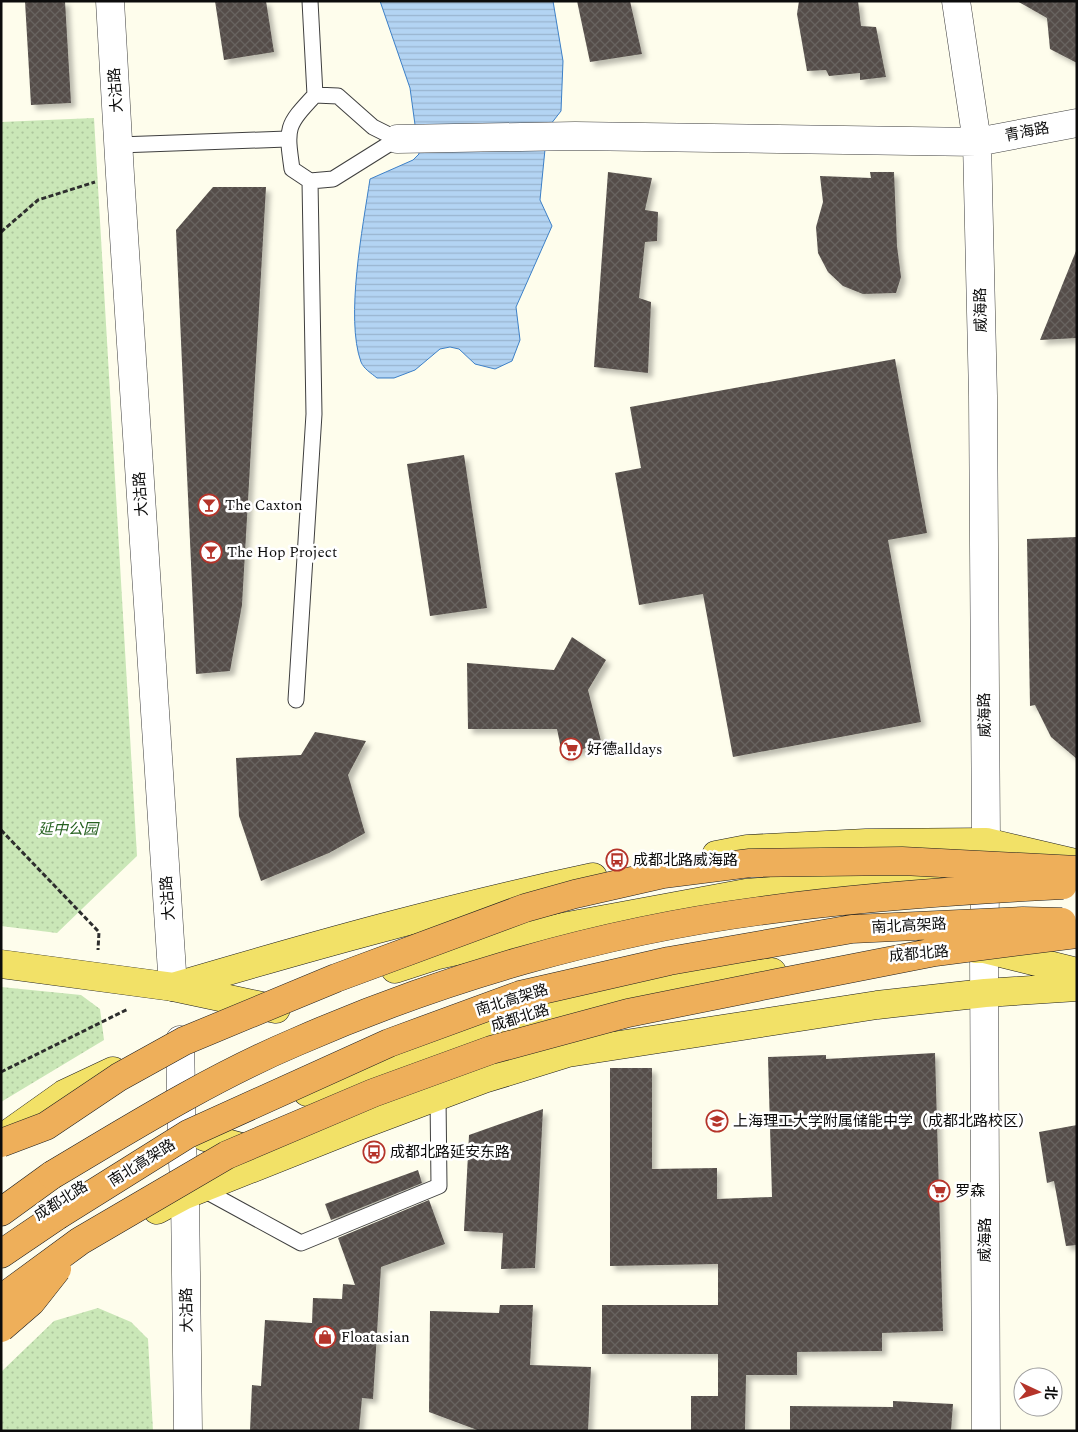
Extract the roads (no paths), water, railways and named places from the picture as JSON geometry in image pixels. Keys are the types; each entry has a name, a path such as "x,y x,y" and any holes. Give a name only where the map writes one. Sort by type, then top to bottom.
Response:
{"highway":[{"path":"1,1152 46,1126 119,1077 184,1041 345,975 525,908 575,894 663,874 750,863 902,862 1077,871"},
{"name":"南北高架路","path":"1,1212 52,1175 155,1113 295,1042 430,990 538,957 665,927 749,912 916,893 1077,884"},
{"name":"南北高架路","path":"1,1254 57,1216 188,1134 389,1043 520,995 669,961 852,929 1023,921 1077,922"},
{"path":"1,1299 80,1240 227,1155 373,1092 491,1050 628,1013 796,979 935,952 1077,934"},
{"path":"1,1143 46,1126"},
{"path":"1,1328 31,1302 80,1240"}],"main road":[{"path":"174,987 338,939 497,898 621,871 747,850 866,843 986,842 1077,863"},
{"path":"747,850 879,882"},
{"path":"1,1139 64,1094 180,1040 438,955 568,926 746,894 879,882 985,880 1077,871"},
{"path":"438,955 497,898"},
{"name":"成都北路","path":"1,1239 91,1182 193,1142 292,1097 471,1033 564,1005 666,986 886,957 984,949 1077,972"},
{"path":"1,964 174,987 276,1009"},
{"path":"1,1299 42,1270 193,1192 484,1079 568,1053 877,1005 985,993 1077,988"},
{"path":"471,1033 542,1061"},
{"path":"193,1142 281,1158"}],"street":[{"name":"大沽路","path":"110,1 174,987"},
{"name":"威海路","path":"956,1 977,142 983,396 986,842 984,949 986,1431"},
{"name":"青海路","path":"402,139 575,136 977,142 1077,123"},
{"name":"大沽路","path":"180,1040 193,1142 188,1431"}],"lane":[{"path":"310,1 315,95 293,118 288,139 292,169 310,180 333,179 402,139"},
{"path":"315,95 338,96 373,127 402,139"},
{"path":"119,145 288,139"},
{"path":"296,700 314,414 310,180"},
{"path":"193,1192 301,1243 439,1186 438,1097"}],"water":[{"path":"380,1 553,1 563,61 561,111 547,129 540,200 552,226 516,307 520,340 512,361 495,369 475,364 459,349 450,347 440,349 415,370 394,378 377,378 361,362 357,343 355,297 370,179 413,160 419,154 410,88"}],"place":[{"name":"The Caxton","path":"209,505"},
{"name":"The Hop Project","path":"211,552"},
{"name":"好德alldays","path":"571,749"},
{"name":"成都北路威海路","path":"617,860"},
{"name":"上海理工大学附属储能中学（成都北路校区）","path":"717,1121"},
{"name":"成都北路延安东路","path":"374,1152"},
{"name":"罗森","path":"939,1191"},
{"name":"Floatasian","path":"325,1337"}],"park label":[{"name":"延中公园","path":"68,829"}]}
